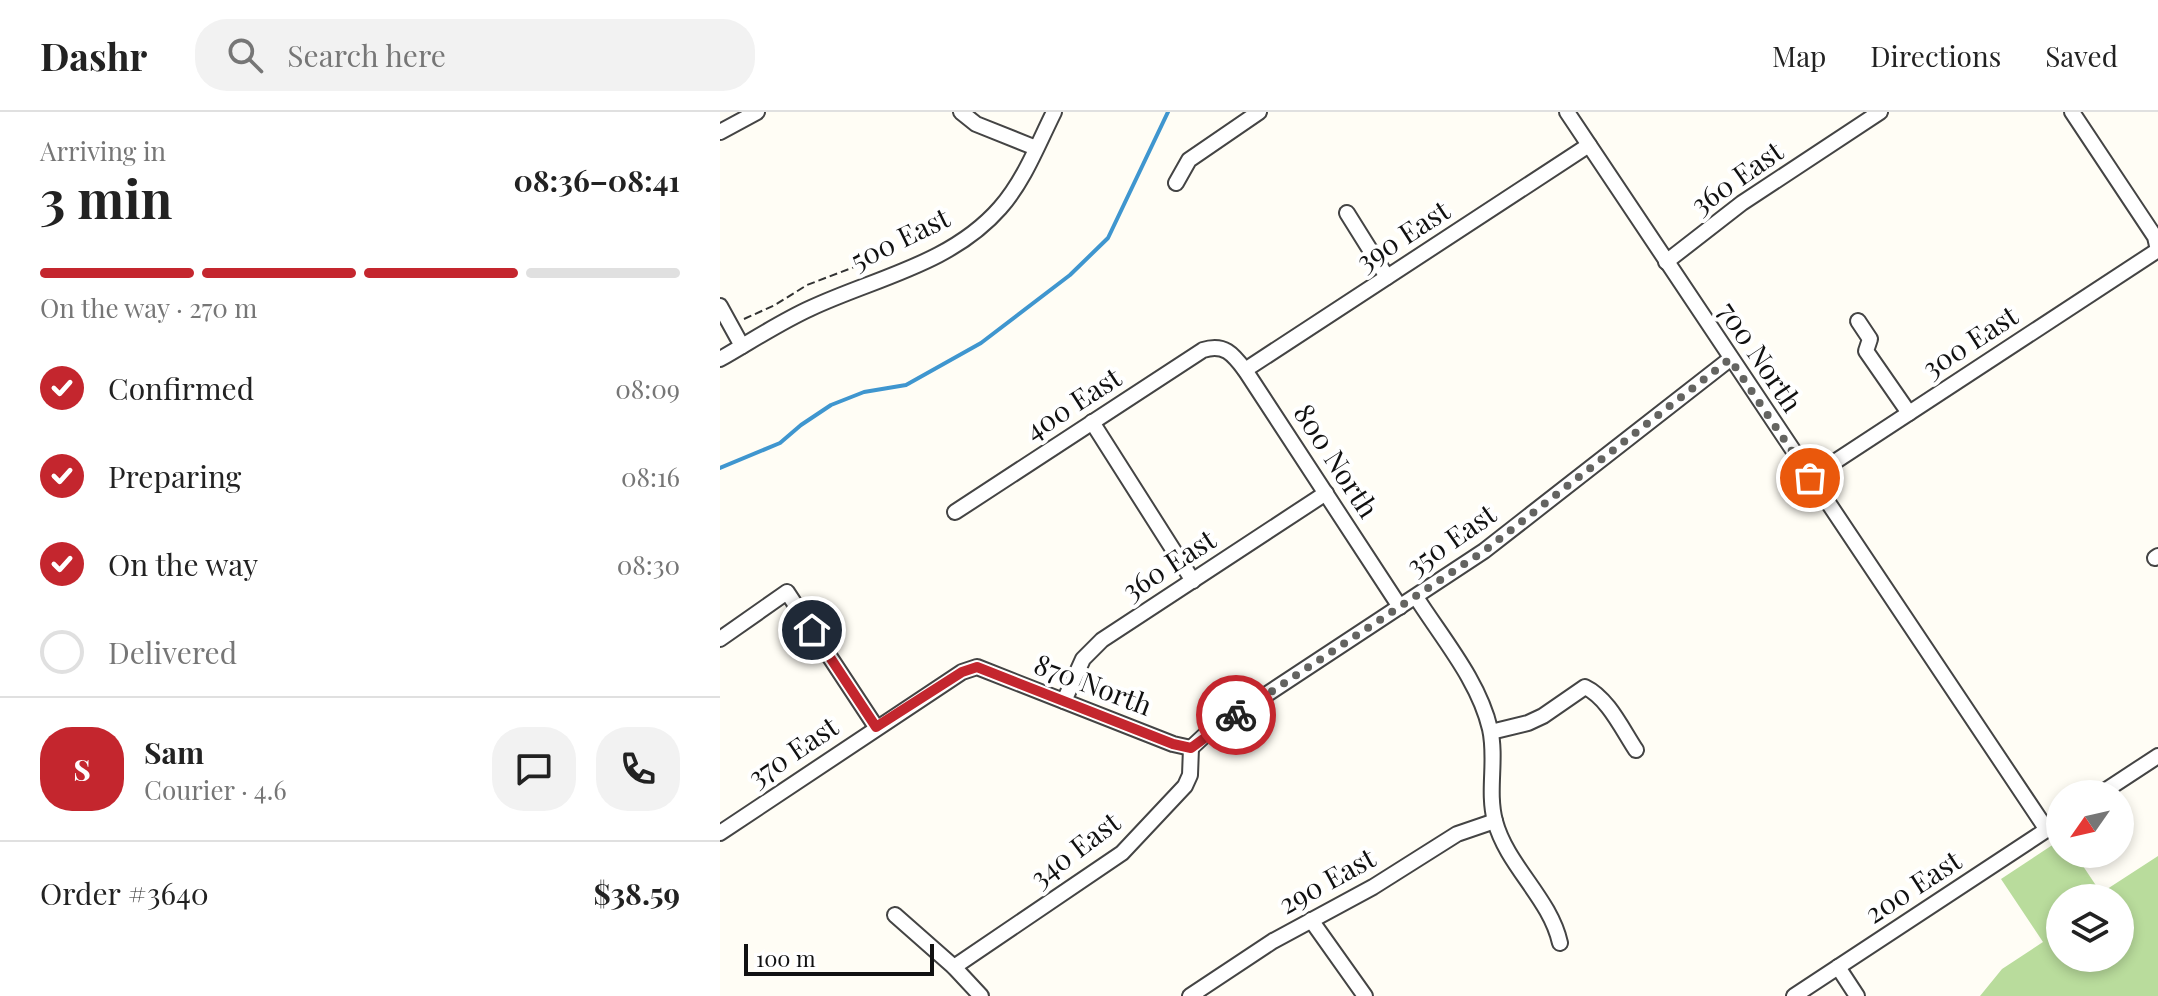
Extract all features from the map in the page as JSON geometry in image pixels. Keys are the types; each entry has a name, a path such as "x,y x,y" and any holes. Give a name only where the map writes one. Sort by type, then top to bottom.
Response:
{"street":[{"path":"720,132 757,112"},
{"path":"961,112 976,124 1036,148"},
{"name":"500 East","path":"720,359 811,308 920,264 978,229 1000,208 1017,183 1054,112"},
{"path":"1176,183 1189,160 1259,112"},
{"name":"360 East","path":"1666,262 1742,203 1880,112"},
{"path":"2072,112 2155,237 2158,250"},
{"name":"700 North","path":"1570,113 1730,359 2046,829"},
{"name":"390 East","path":"1245,370 1589,145"},
{"path":"1347,213 1387,277"},
{"name":"300 East","path":"1810,478 2158,250"},
{"path":"720,306 742,346"},
{"path":"1858,321 1870,339 1866,351 1909,413"},
{"name":"800 North","path":"1223,348 1245,370 1400,607"},
{"name":"400 East","path":"955,512 1203,350 1223,348"},
{"name":"350 East","path":"1191,748 1205,735 1484,551 1730,359"},
{"path":"1092,422 1193,581"},
{"name":"360 East","path":"1064,701 1076,671 1091,649 1326,493"},
{"path":"720,639 787,592 876,727"},
{"path":"1416,597 1474,688 1491,732 1495,821 1506,848 1556,924 1560,943"},
{"name":"870 North","path":"977,667 1173,744 1191,748"},
{"name":"370 East","path":"720,833 876,727 962,672 977,667"},
{"path":"1491,732 1543,716 1585,687 1595,692 1605,704 1636,750"},
{"name":"340 East","path":"954,967 1129,846 1185,786 1190,775 1191,748"},
{"path":"2121,780 2158,756"},
{"name":"290 East","path":"1190,996 1250,955 1373,887 1457,834 1495,821"},
{"name":"200 East","path":"1794,996 2046,831"},
{"path":"895,915 954,967 981,996"},
{"path":"1311,920 1365,996"},
{"path":"1838,967 1857,996"}],"path":[{"path":"743,320 807,285 857,266 881,261"}],"green space":[{"path":"2046,849 2046,868 2084,868 2095,884 2046,884 2046,972 2134,972 2134,884 2115,884 2158,856 2158,996 1980,996 2002,969 2043,942 2001,879"}],"waterway":[{"path":"720,468 780,443 831,405 864,392 906,385 981,343 1070,275 1108,238 1168,112"}],"way so far":[{"path":"1236,715 1465,565 1730,359 1810,478"}],"route":[{"path":"812,630 876,727 962,672 977,667 1173,744 1191,748 1236,715"}]}
